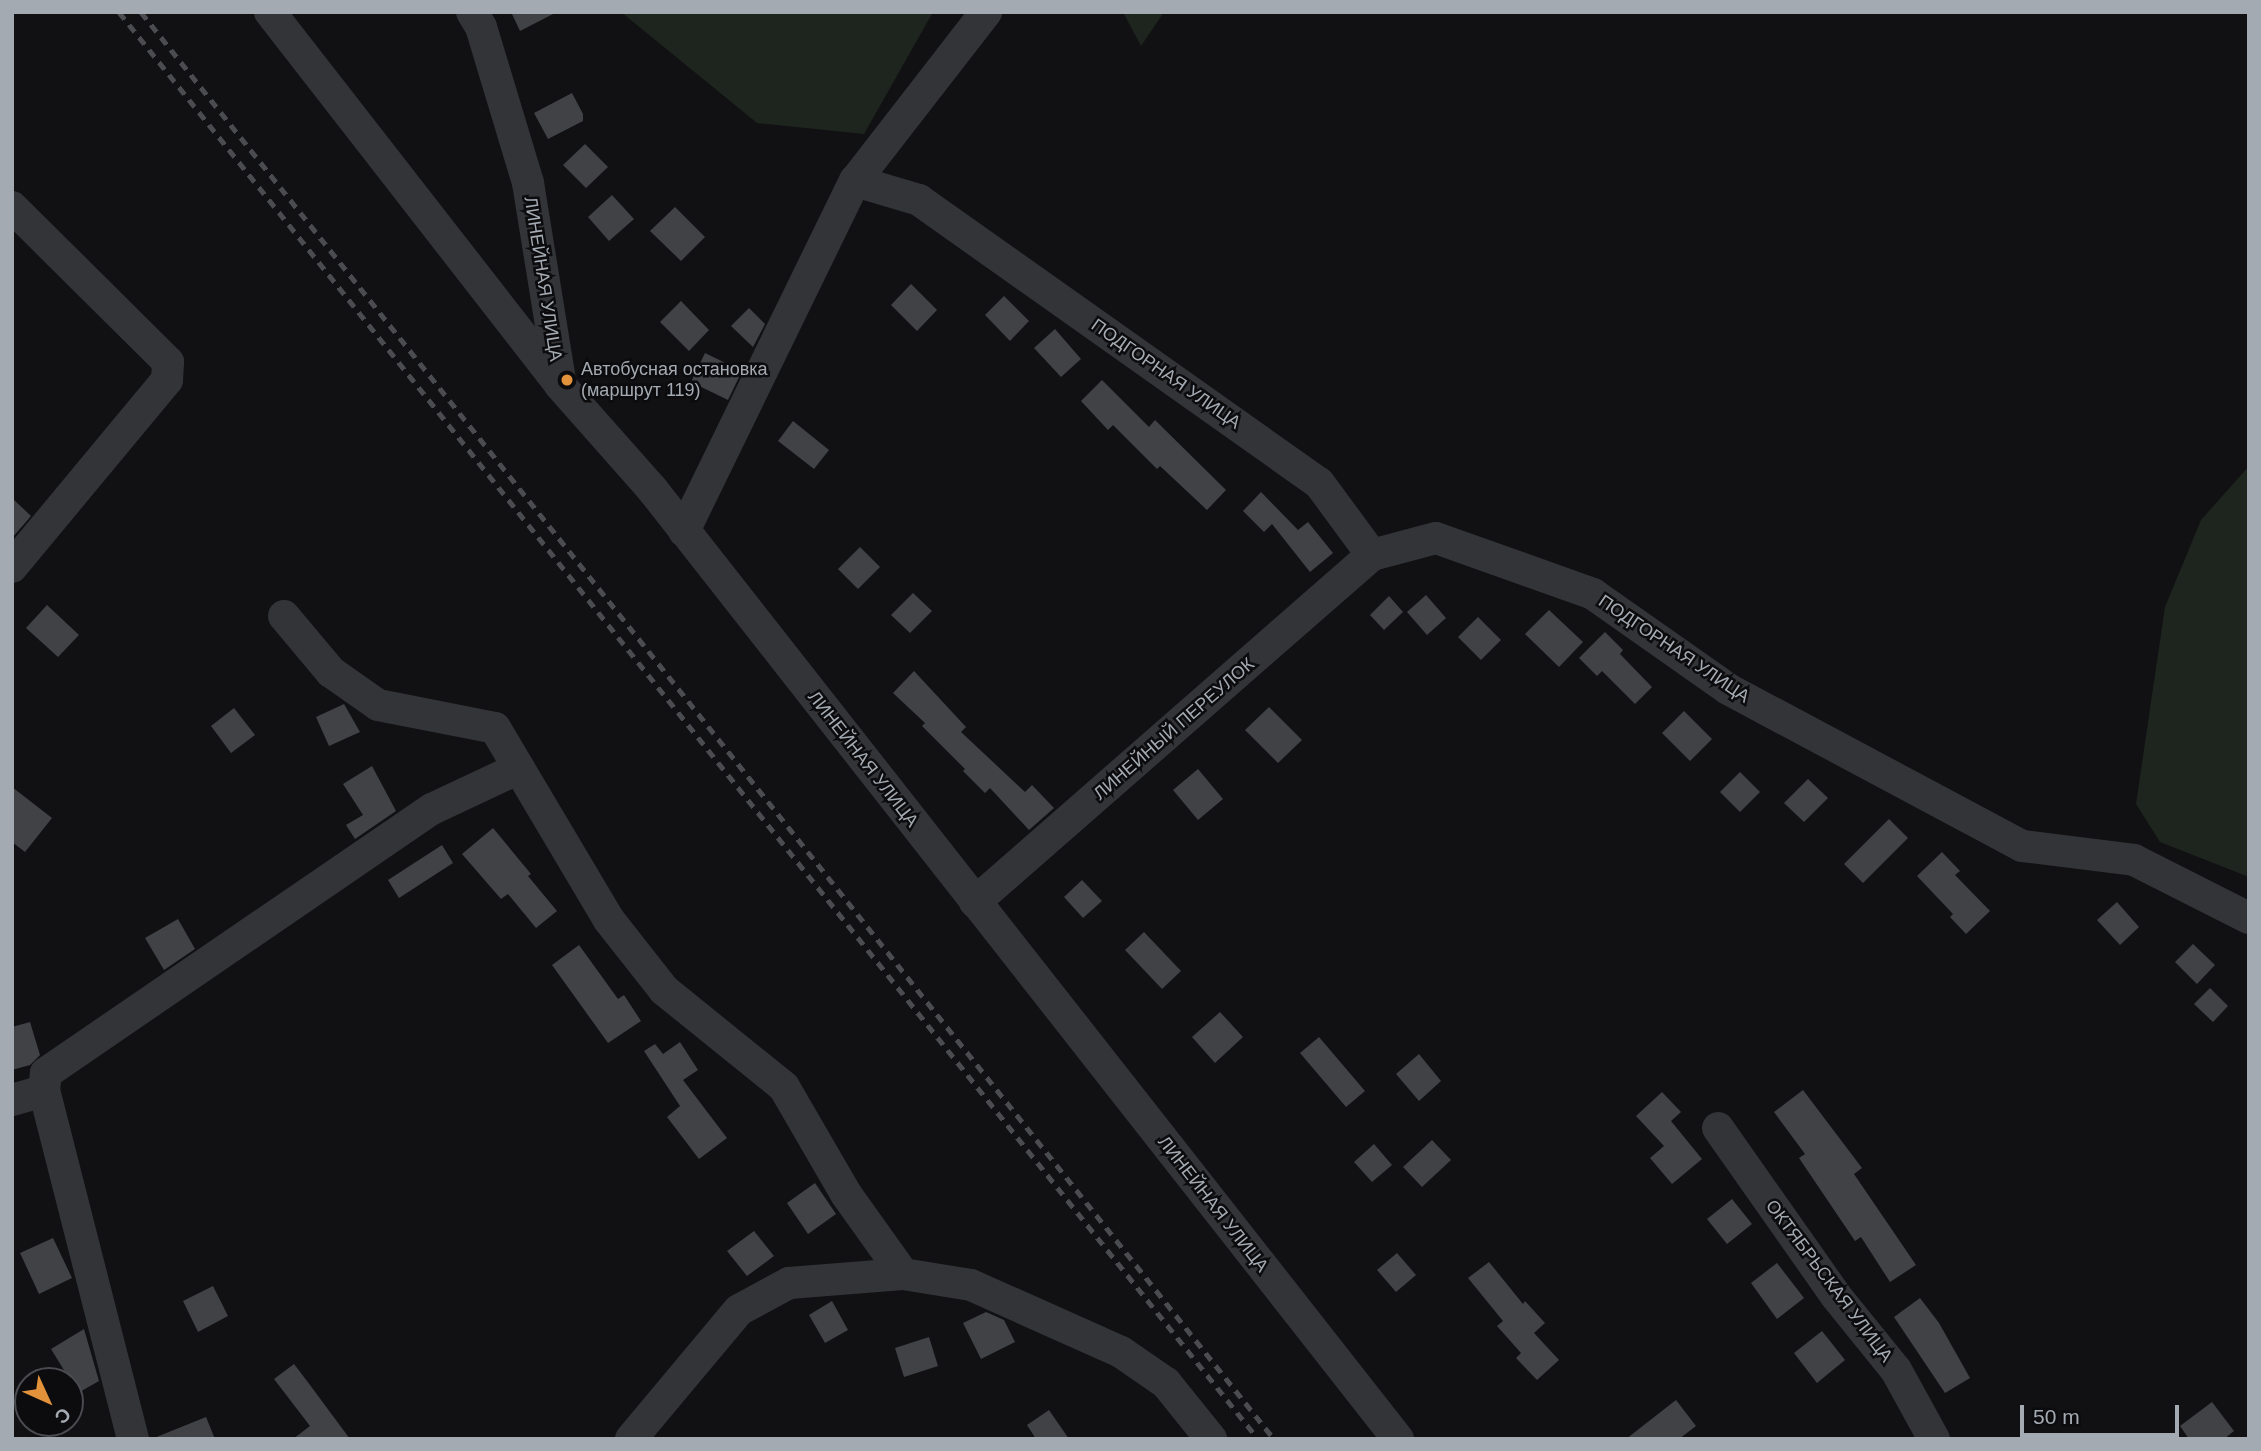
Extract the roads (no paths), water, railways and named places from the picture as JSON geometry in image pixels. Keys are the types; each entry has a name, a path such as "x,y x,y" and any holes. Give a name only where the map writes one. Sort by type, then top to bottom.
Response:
{"street":[{"path":"270,12 560,385"},
{"name":"ЛИНЕЙНАЯ УЛИЦА","path":"472,12 481,27 528,183 560,385 652,489 1398,1439"},
{"path":"684,531 855,181 986,12"},
{"name":"ПОДГОРНАЯ УЛИЦА","path":"855,181 919,200 1319,482 1372,555 1436,538 1593,594 1728,689 2022,846 2134,860 2249,918"},
{"path":"12,207 168,362 167,380 12,567"},
{"name":"ЛИНЕЙНЫЙ ПЕРЕУЛОК","path":"975,902 1372,555"},
{"path":"284,616 331,672 378,705 495,728 609,920 664,990 783,1087 846,1194 902,1274"},
{"path":"133,1439 44,1091 46,1073 432,809 519,768"},
{"path":"12,1100 44,1091"},
{"name":"ОКТЯБРЬСКАЯ УЛИЦА","path":"1718,1128 1836,1296 1896,1370 1934,1439"},
{"path":"632,1439 739,1310 789,1283 902,1274 971,1285 1121,1352 1166,1383 1211,1439"}],"railway":[{"path":"119,12 1258,1439"},
{"path":"141,12 1274,1439"}],"place":[{"name":"Автобусная остановка (маршрут 119)","path":"567,380"}]}
